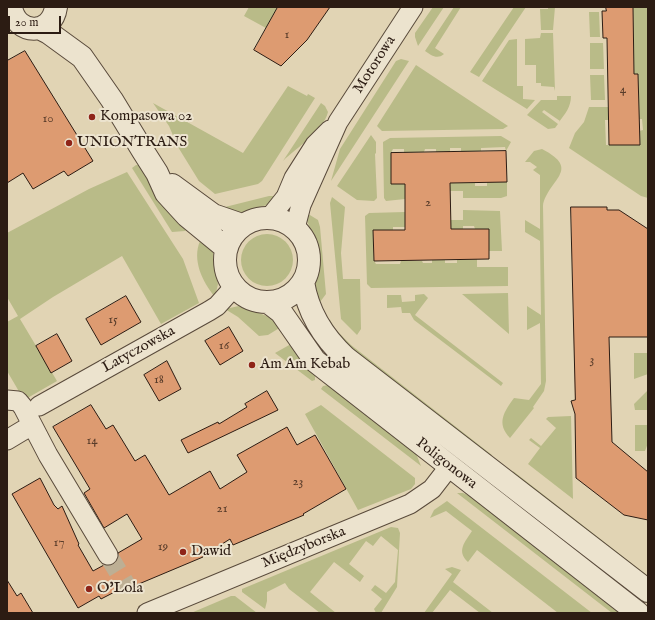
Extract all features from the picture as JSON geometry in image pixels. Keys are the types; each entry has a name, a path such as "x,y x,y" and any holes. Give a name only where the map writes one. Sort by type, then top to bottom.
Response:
{"street":[{"name":"Motorowa","path":"295,228 301,205 338,122 413,7"},
{"path":"39,28 46,25 56,10 79,41 82,57"},
{"path":"10,14 24,27 39,28 49,33 82,57 112,100 157,173 166,194 187,216 226,248"},
{"name":"Motorowa","path":"270,217 286,197 294,178 315,145 338,122"},
{"path":"157,173 213,215 242,225"},
{"path":"270,217 285,222 295,228 306,244 309,255 308,269 303,282 289,296 281,300 268,302 250,299 234,287 226,272 224,259 226,248 235,231 242,225 256,218 270,217"},
{"name":"Poligonowa","path":"303,282 305,298 311,313 329,343 648,591"},
{"name":"Latyczowska","path":"39,406 209,311 217,306 234,287"},
{"name":"Poligonowa","path":"268,302 281,312 315,360 449,467 638,613"},
{"path":"7,400 18,401 48,455 108,555"},
{"path":"7,440 32,425"},
{"name":"Międzyborska","path":"146,613 410,504 432,489 449,467"}],"green space":[{"path":"249,7 278,7 266,28 244,16"},
{"path":"433,7 444,7 418,46 415,33"},
{"path":"454,7 461,7 435,48 444,54 436,57 425,51"},
{"path":"514,7 526,7 479,77 470,72"},
{"path":"548,7 555,7 553,30 541,30 540,9 548,9"},
{"path":"633,7 648,7 648,198 641,196 569,148 575,133 584,122 589,107 608,107 609,120 605,120 606,145 640,145 639,131 643,130 642,119 639,119 638,74 634,74"},
{"path":"589,12 599,12 600,37 590,37"},
{"path":"541,33 553,33 555,91 554,87 541,86 541,83 536,83 536,65 525,65 525,39 540,38"},
{"path":"517,39 517,86 523,86 523,99 535,100 527,109 482,81 509,40"},
{"path":"590,43 603,43 604,69 590,69"},
{"path":"401,59 409,61 331,181 340,149 396,61"},
{"path":"416,65 508,126 503,129 382,131 377,126"},
{"path":"590,75 604,75 605,100 591,100"},
{"path":"288,86 307,96 308,94 315,98 262,181 258,184 215,194 199,181 178,147 169,126 153,103 243,153"},
{"path":"557,96 571,96 571,100 569,107 560,121 544,110 542,112 558,124 555,128 548,129 527,115 541,100 557,100"},
{"path":"321,103 325,106 328,112 321,126 309,139 283,161"},
{"path":"371,135 376,142 375,154 377,198 374,201 357,200 337,186"},
{"path":"501,136 511,142 506,151 505,147 481,148 481,151 461,152 461,148 450,148 450,152 436,152 436,149 425,149 424,152 404,153 404,149 393,149 391,153 391,184 405,184 405,199 386,201 384,198 383,142 390,138"},
{"path":"542,149 554,156 560,163 561,169 559,176 550,189 543,206 546,381 544,391 533,407 534,408 510,438 503,427 502,422 507,408 514,398 529,400 541,384 540,323 527,330 527,306 541,315 540,241 525,232 525,220 540,229 540,175 533,170 537,167 530,162 525,162 534,151"},
{"path":"136,165 141,165 190,225 185,231 172,232 132,168"},
{"path":"127,172 183,259 199,303 161,324 122,256 53,297 20,319 57,381 24,400 7,371 7,322 18,316 7,297 7,233 89,189"},
{"path":"487,182 507,182 507,196 501,198 463,198 463,191 450,191 450,183 475,183 475,186 487,186"},
{"path":"269,196 276,196 270,204 237,214 221,208"},
{"path":"332,197 345,207 341,253 343,279 360,279 361,329 357,335 341,319 330,203"},
{"path":"463,210 500,211 502,251 489,251 488,229 475,229 474,226 463,226 463,229 451,229 451,220 463,220"},
{"path":"305,212 318,220 320,227 326,294 317,306 315,287 319,265 319,253"},
{"path":"405,212 406,227 393,227 393,230 373,230 374,261 376,264 400,264 401,261 422,261 423,263 432,263 432,260 445,260 445,263 457,263 457,260 477,259 477,267 508,267 508,286 371,288 367,284 365,216 369,213"},
{"path":"262,234 272,234 281,238 289,246 293,255 293,265 289,274 281,282 272,286 262,286 253,282 245,274 241,265 241,255 245,246 253,238"},
{"path":"200,241 213,247 214,267 218,284 215,297 202,277 198,263 197,256"},
{"path":"508,293 509,334 462,294"},
{"path":"424,294 428,298 415,315 503,383 501,386 414,320 410,313 402,313 401,307 387,308 387,295 401,295 402,302 415,301 415,295"},
{"path":"239,306 267,316 281,327 268,335 259,336 238,317 225,309"},
{"path":"330,320 335,329 351,345 492,455 488,455 351,350 327,323"},
{"path":"291,344 315,374 315,380 312,381 275,353"},
{"path":"634,353 648,353 648,374 634,379"},
{"path":"328,385 414,451 421,466 321,389 323,386"},
{"path":"648,390 648,410 635,410 634,404"},
{"path":"321,405 415,478 415,484 411,489 358,510 305,414"},
{"path":"571,416 573,499 528,464 540,448 529,440 531,438 541,446 556,428 546,419 548,417"},
{"path":"635,425 648,425 648,443 645,451 635,451"},
{"path":"513,471 648,576 648,579 514,475"},
{"path":"457,493 463,493 475,498 623,613 612,613"},
{"path":"447,501 592,613 558,613 477,550 468,562 464,558 462,550 464,543 472,531 446,511 430,518 434,510"},
{"path":"391,527 398,528 400,533 397,587 381,613 376,613 374,609 382,599 371,590 375,585 386,593 395,582 398,550 381,536 373,546 366,541 349,564 364,576 360,582 334,562 310,592 336,613 320,613 289,589 285,583 267,592 265,609 242,592 242,589"},
{"path":"452,567 461,570 453,582 493,613 480,613 450,590 432,613 424,613 452,574 445,569"},
{"path":"231,596 235,596 257,613 191,613"}],"building":[{"path":"278,7 330,7 307,40 281,66 254,50"},
{"path":"606,7 633,7 634,74 638,74 640,145 609,145 607,38 603,38 602,11 606,11"},
{"path":"25,51 93,161 68,176 64,171 33,189 23,173 7,183 7,61"},
{"path":"506,151 507,182 450,183 451,229 489,229 489,259 374,261 373,230 405,230 405,184 391,184 391,153"},
{"path":"571,207 607,207 607,210 619,210 648,229 648,337 609,337 612,442 648,472 648,520 624,515 576,478 575,414 571,401 575,400"},
{"path":"126,296 141,322 101,345 86,319"},
{"path":"229,327 243,351 220,365 205,341"},
{"path":"57,334 72,361 51,373 36,346"},
{"path":"167,361 181,389 159,401 144,375"},
{"path":"267,391 278,410 188,453 181,440 218,422 219,424 247,407 245,404"},
{"path":"91,405 106,429 113,425 135,461 145,455 169,495 210,471 220,489 247,472 237,455 287,427 297,445 315,435 346,489 303,514 304,515 233,545 230,539 203,557 134,586 132,583 101,599 99,596 78,608 12,494 40,478 54,505 58,509 62,506 79,544 78,545 93,571 104,565 114,564 118,560 118,553 142,539 127,514 104,528 84,493 90,489 53,427"},
{"path":"7,580 17,596 21,593 33,613 7,613"}],"tunnel":[{"path":"108,555 128,588"}],"place":[{"name":"Kompasowa 02","path":"92,117"},
{"name":"UNIONTRANS","path":"69,143"},
{"name":"Am Am Kebab","path":"252,365"},
{"name":"Dawid","path":"183,552"},
{"name":"O'Lola","path":"89,589"}]}
